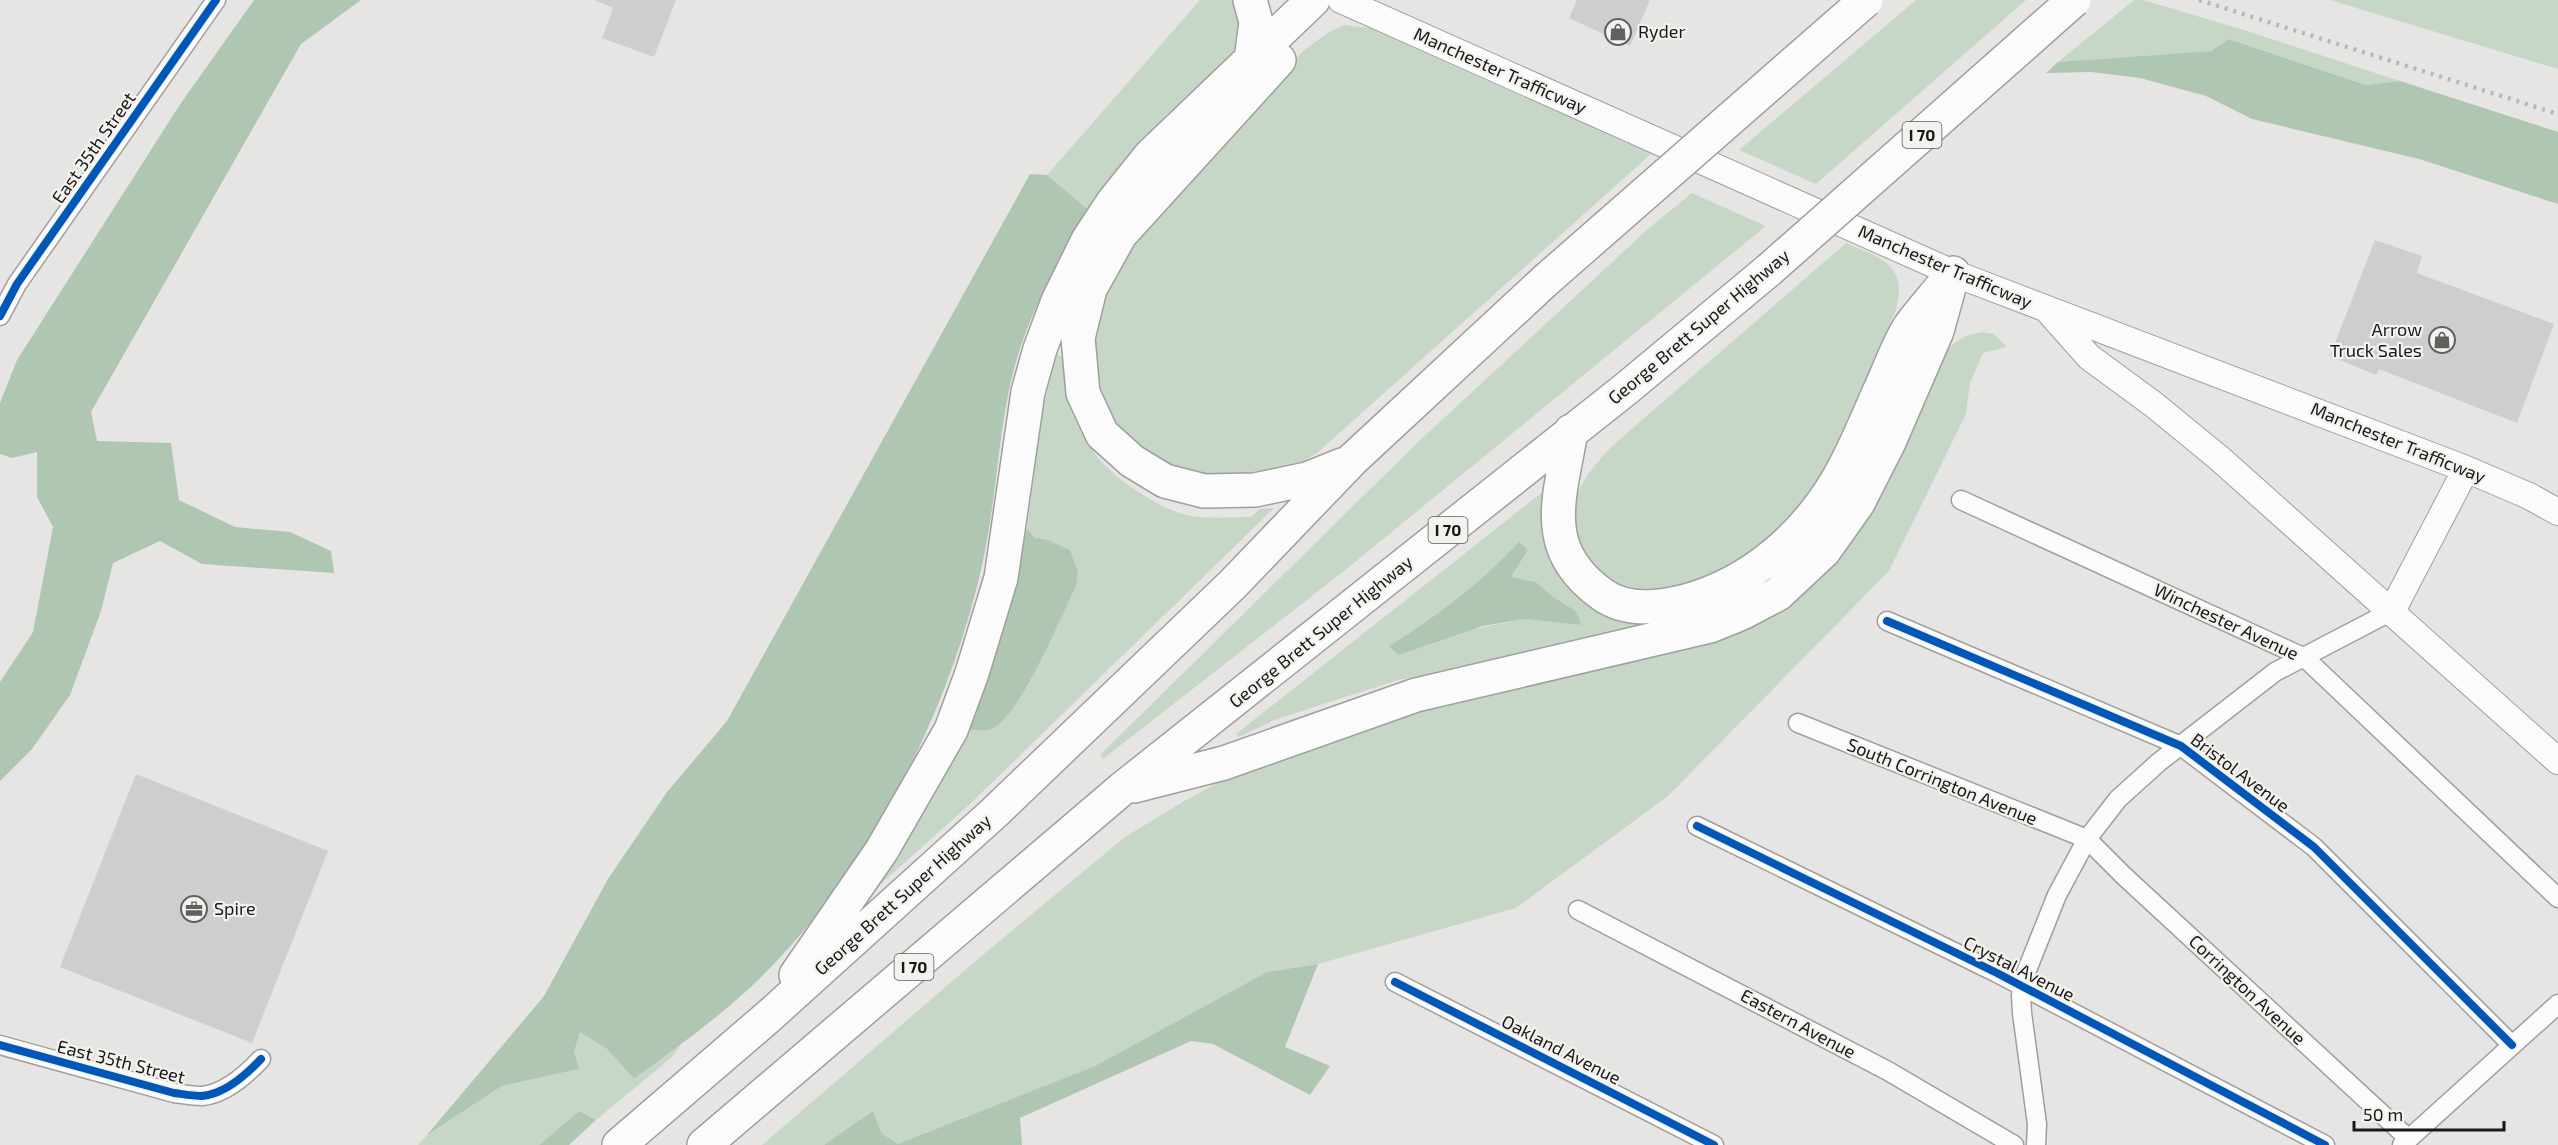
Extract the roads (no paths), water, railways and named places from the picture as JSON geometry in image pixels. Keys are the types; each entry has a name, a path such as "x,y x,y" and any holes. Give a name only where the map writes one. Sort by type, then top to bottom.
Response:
{"highway":[{"path":"1250,0 1256,22 1251,60"},
{"path":"768,1017 882,850 951,730 972,673 1001,578 1028,392 1040,349 1058,301 1088,240 1113,202 1150,156 1315,0"},
{"path":"1315,0 1283,56 1120,235 1090,289 1078,338 1083,393 1102,434 1132,460 1165,481 1203,491 1255,490 1307,479 1352,460"},
{"name":"George Brett Super Highway","path":"619,1145 768,1017 1012,796 1233,584 1352,460 1546,280 1866,0"},
{"name":"George Brett Super Highway","path":"704,1145 1124,788 1770,269 2073,0"},
{"path":"1571,431 1557,519 1565,555 1584,581 1609,599 1634,607 1666,607 1703,596 1759,568 1790,541 1816,512 1839,478 1909,328 1953,273"},
{"path":"1124,788 1224,763 1416,695 1710,626 1742,613 1778,594 1824,550 1858,503 1889,442 1937,331 1953,273"}],"main road":[{"name":"Manchester Trafficway","path":"1341,0 1953,273 2466,469 2529,496 2558,512"},
{"path":"2048,310 2090,357 2153,404 2219,458 2558,761"},
{"path":"2392,611 2466,469"}],"street":[{"name":"East 35th Street","path":"0,316 17,284 216,0"},
{"name":"Winchester Avenue","path":"1961,500 2305,658 2558,898"},
{"path":"2036,1145 2037,1124 2022,1013 2023,988 2035,945 2057,895 2087,839 2118,799 2275,672 2392,611"},
{"name":"Bristol Avenue","path":"1887,621 2181,746 2314,847 2512,1045"},
{"name":"South Corrington Avenue","path":"1798,723 2087,839"},
{"name":"Crystal Avenue","path":"1697,826 2023,988 2325,1145"},
{"name":"Corrington Avenue","path":"2087,839 2406,1142"},
{"name":"Eastern Avenue","path":"1578,910 1888,1071 2014,1145"},
{"name":"Oakland Avenue","path":"1395,982 1714,1145"},
{"path":"2406,1142 2558,1004"},
{"name":"East 35th Street","path":"1,1048 174,1093 202,1096 223,1089 246,1076 261,1059"}],"railway":[{"path":"2199,0 2558,114"}],"place":[{"name":"Ryder","path":"1618,32"},
{"name":"Arrow Truck Sales","path":"2442,340"},
{"name":"Spire","path":"194,909"}]}
